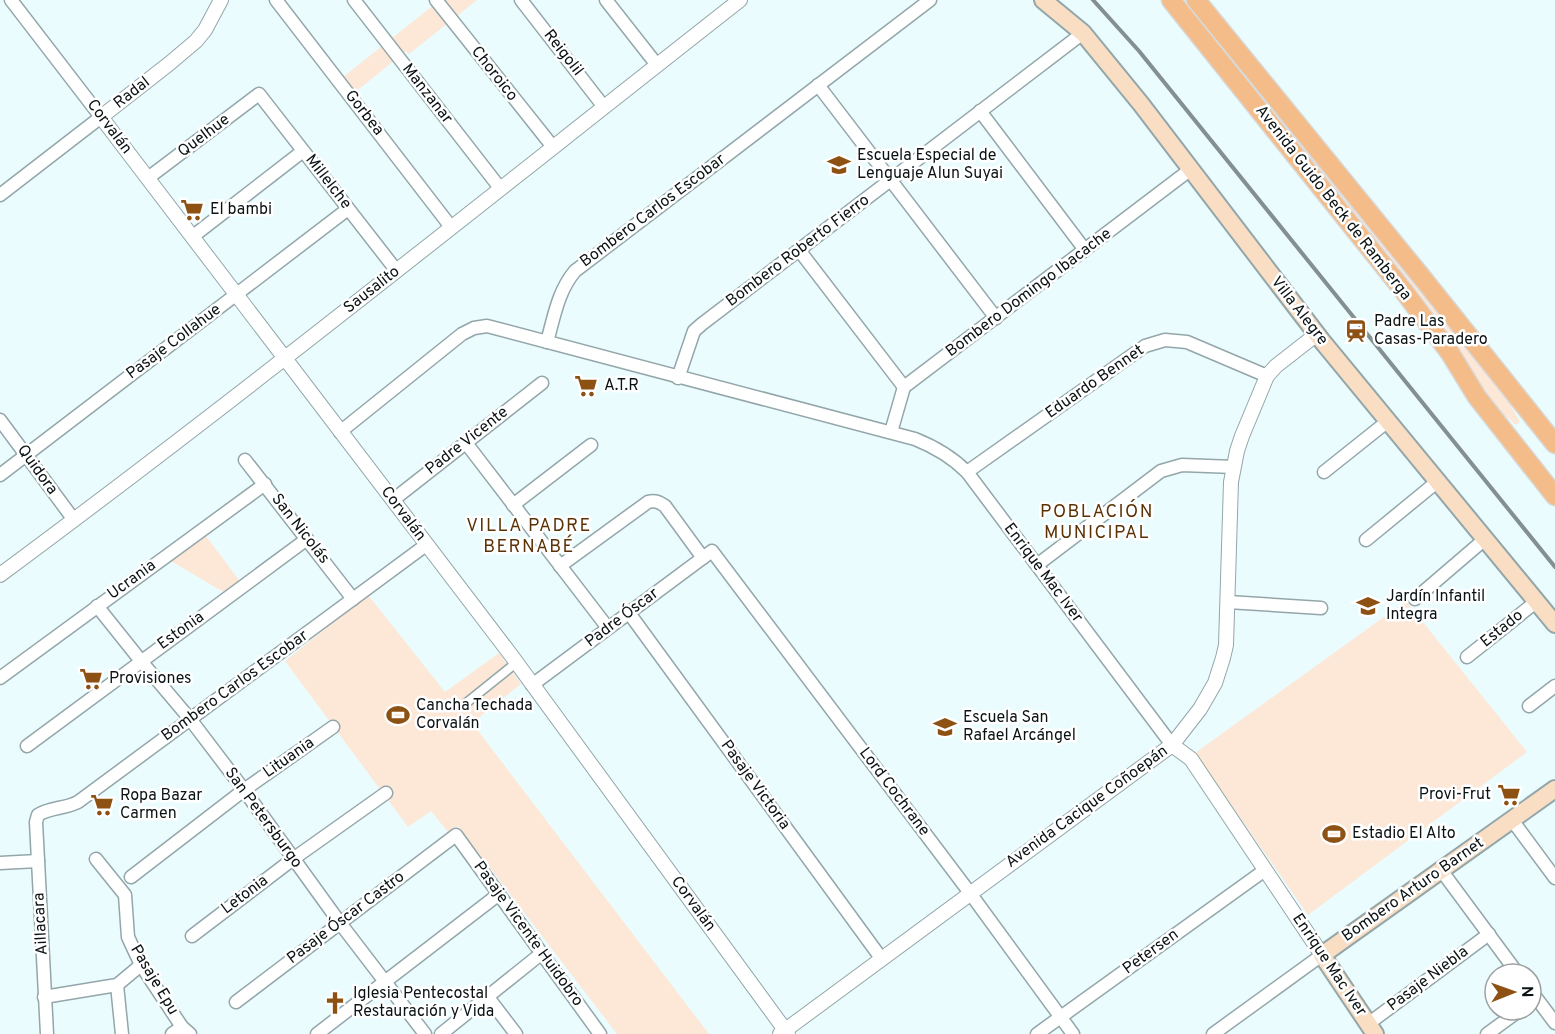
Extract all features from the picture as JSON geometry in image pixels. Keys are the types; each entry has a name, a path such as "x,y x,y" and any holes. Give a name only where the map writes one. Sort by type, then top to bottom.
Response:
{"main road":[{"name":"Villa Alegre","path":"1043,0 1083,33 1317,334 1555,624"},
{"name":"Avenida Guido Beck de Ramberga","path":"1171,0 1403,290 1450,353 1477,398 1555,496"},
{"name":"Avenida Guido Beck de Ramberga","path":"1196,0 1407,258 1555,444"},
{"path":"1517,449 1543,428"},
{"name":"Bombero Arturo Barnet","path":"1322,955 1553,793"},
{"name":"Enrique Mac Iver","path":"1322,955 1372,1029"}],"street":[{"name":"Corvalán","path":"11,0 516,663 784,1033"},
{"name":"Radal","path":"0,195 196,41 205,30 221,0"},
{"name":"Gorbea","path":"276,0 451,227"},
{"name":"Manzanar","path":"354,0 500,188"},
{"name":"Choroico","path":"436,0 553,147"},
{"name":"Reigolil","path":"521,0 604,107"},
{"path":"606,0 657,65"},
{"name":"Sausalito","path":"0,575 285,358 604,107 657,65 724,5 740,0"},
{"name":"Bombero Carlos Escobar","path":"548,342 560,294 568,278 575,271 930,0"},
{"name":"Bombero Roberto Fierro","path":"678,378 694,331 1083,33"},
{"path":"818,85 996,318"},
{"name":"Millelche","path":"259,94 396,270"},
{"name":"Quelhue","path":"148,178 259,94"},
{"path":"980,111 1085,250"},
{"path":"192,237 303,151"},
{"name":"Bombero Domingo Ibacache","path":"904,387 1191,169"},
{"name":"Pasaje Collahue","path":"0,475 348,209"},
{"path":"799,250 904,387 891,432"},
{"path":"340,432 468,330 487,326 548,342"},
{"name":"Avenida Cacique Coñoepán","path":"784,1033 881,958 1172,745 1190,724 1215,683 1226,645 1230,497 1233,467 1242,436 1266,375 1317,334"},
{"name":"Eduardo Bennet","path":"968,472 1144,346 1154,342 1172,339 1187,342 1266,375"},
{"name":"Enrique Mac Iver","path":"548,342 678,378 891,432 915,439 949,456 968,472 1172,745 1191,759 1322,955"},
{"name":"Padre Vicente","path":"393,500 542,383"},
{"name":"Quidora","path":"0,420 74,520"},
{"path":"1324,471 1388,421"},
{"path":"466,443 608,628"},
{"path":"513,505 591,445"},
{"name":"San Nicolás","path":"245,460 353,599"},
{"path":"1037,565 1161,471 1182,465 1233,467"},
{"path":"1366,540 1437,481"},
{"name":"Ucrania","path":"0,678 265,484"},
{"name":"Lord Cochrane","path":"560,566 648,502 652,500 664,506 707,554 970,893 1073,1034"},
{"name":"Estonia","path":"27,746 307,539"},
{"path":"1415,599 1485,539"},
{"name":"Bombero Carlos Escobar","path":"38,815 45,811 71,806 426,545"},
{"name":"Padre Óscar","path":"532,685 707,554"},
{"name":"Estado","path":"1467,657 1537,601"},
{"path":"1228,602 1322,608"},
{"name":"San Petersburgo","path":"97,606 244,790 340,923 425,1034"},
{"name":"Pasaje Victoria","path":"629,613 881,958"},
{"path":"465,704 516,663"},
{"path":"1529,706 1555,686"},
{"name":"Lituania","path":"131,877 244,790 333,727"},
{"name":"Letonia","path":"192,936 293,859 386,793"},
{"name":"Aillacara","path":"38,815 36,822 47,1034"},
{"path":"1512,820 1555,878"},
{"name":"Pasaje Vicente Huidobro","path":"456,835 600,1034"},
{"name":"Pasaje Óscar Castro","path":"236,1002 456,835"},
{"name":"Pasaje Epu","path":"96,859 124,896 128,937 141,965 181,1032"},
{"path":"0,863 38,861"},
{"name":"Petersen","path":"1037,1034 1265,870"},
{"path":"1441,870 1509,962"},
{"path":"317,1034 499,894"},
{"name":"Pasaje Niebla","path":"1372,1029 1489,934"},
{"path":"441,1034 542,953"},
{"name":"Bombero Arturo Barnet","path":"1213,1034 1322,955"},
{"path":"44,996 117,985 141,965"},
{"path":"117,985 122,1034"},
{"path":"488,996 516,1034"},
{"path":"1543,1009 1555,1023"},
{"path":"1487,1034 1504,1022"}],"shaded area":[{"path":"440,0 477,0 409,54 406,51 354,93 342,78"},
{"path":"1182,0 1190,0 1506,397 1520,422 1516,425 1494,406 1472,375 1452,339 1410,283"},
{"path":"205,535 242,584 227,594 171,561"},
{"path":"368,595 445,692 499,653 521,684 472,723 709,1034 617,1034 458,826 448,832 431,811 408,827 285,661"},
{"name":"Estadio El Alto","path":"1406,601 1527,752 1308,915 1195,753"}],"railway":[{"path":"1093,0 1139,51 1555,567"}],"place":[{"name":"Escuela Especial de Lenguaje Alun Suyai","path":"839,165"},
{"name":"El bambi","path":"192,210"},
{"name":"Padre Las Casas-Paradero","path":"1356,331"},
{"name":"A.T.R","path":"586,386"},
{"name":"Jardín Infantil Integra","path":"1368,606"},
{"name":"Provisiones","path":"91,679"},
{"name":"Cancha Techada Corvalán","path":"398,715"},
{"name":"Escuela San Rafael Arcángel","path":"945,727"},
{"name":"Provi-Frut","path":"1509,795"},
{"name":"Ropa Bazar Carmen","path":"102,805"},
{"name":"Estadio El Alto","path":"1334,834"},
{"name":"Iglesia Pentecostal Restauración y Vida","path":"335,1003"}],"district":[{"name":"POBLACIÓN MUNICIPAL","path":"1097,522"},
{"name":"VILLA PADRE BERNABÉ","path":"529,536"}]}
